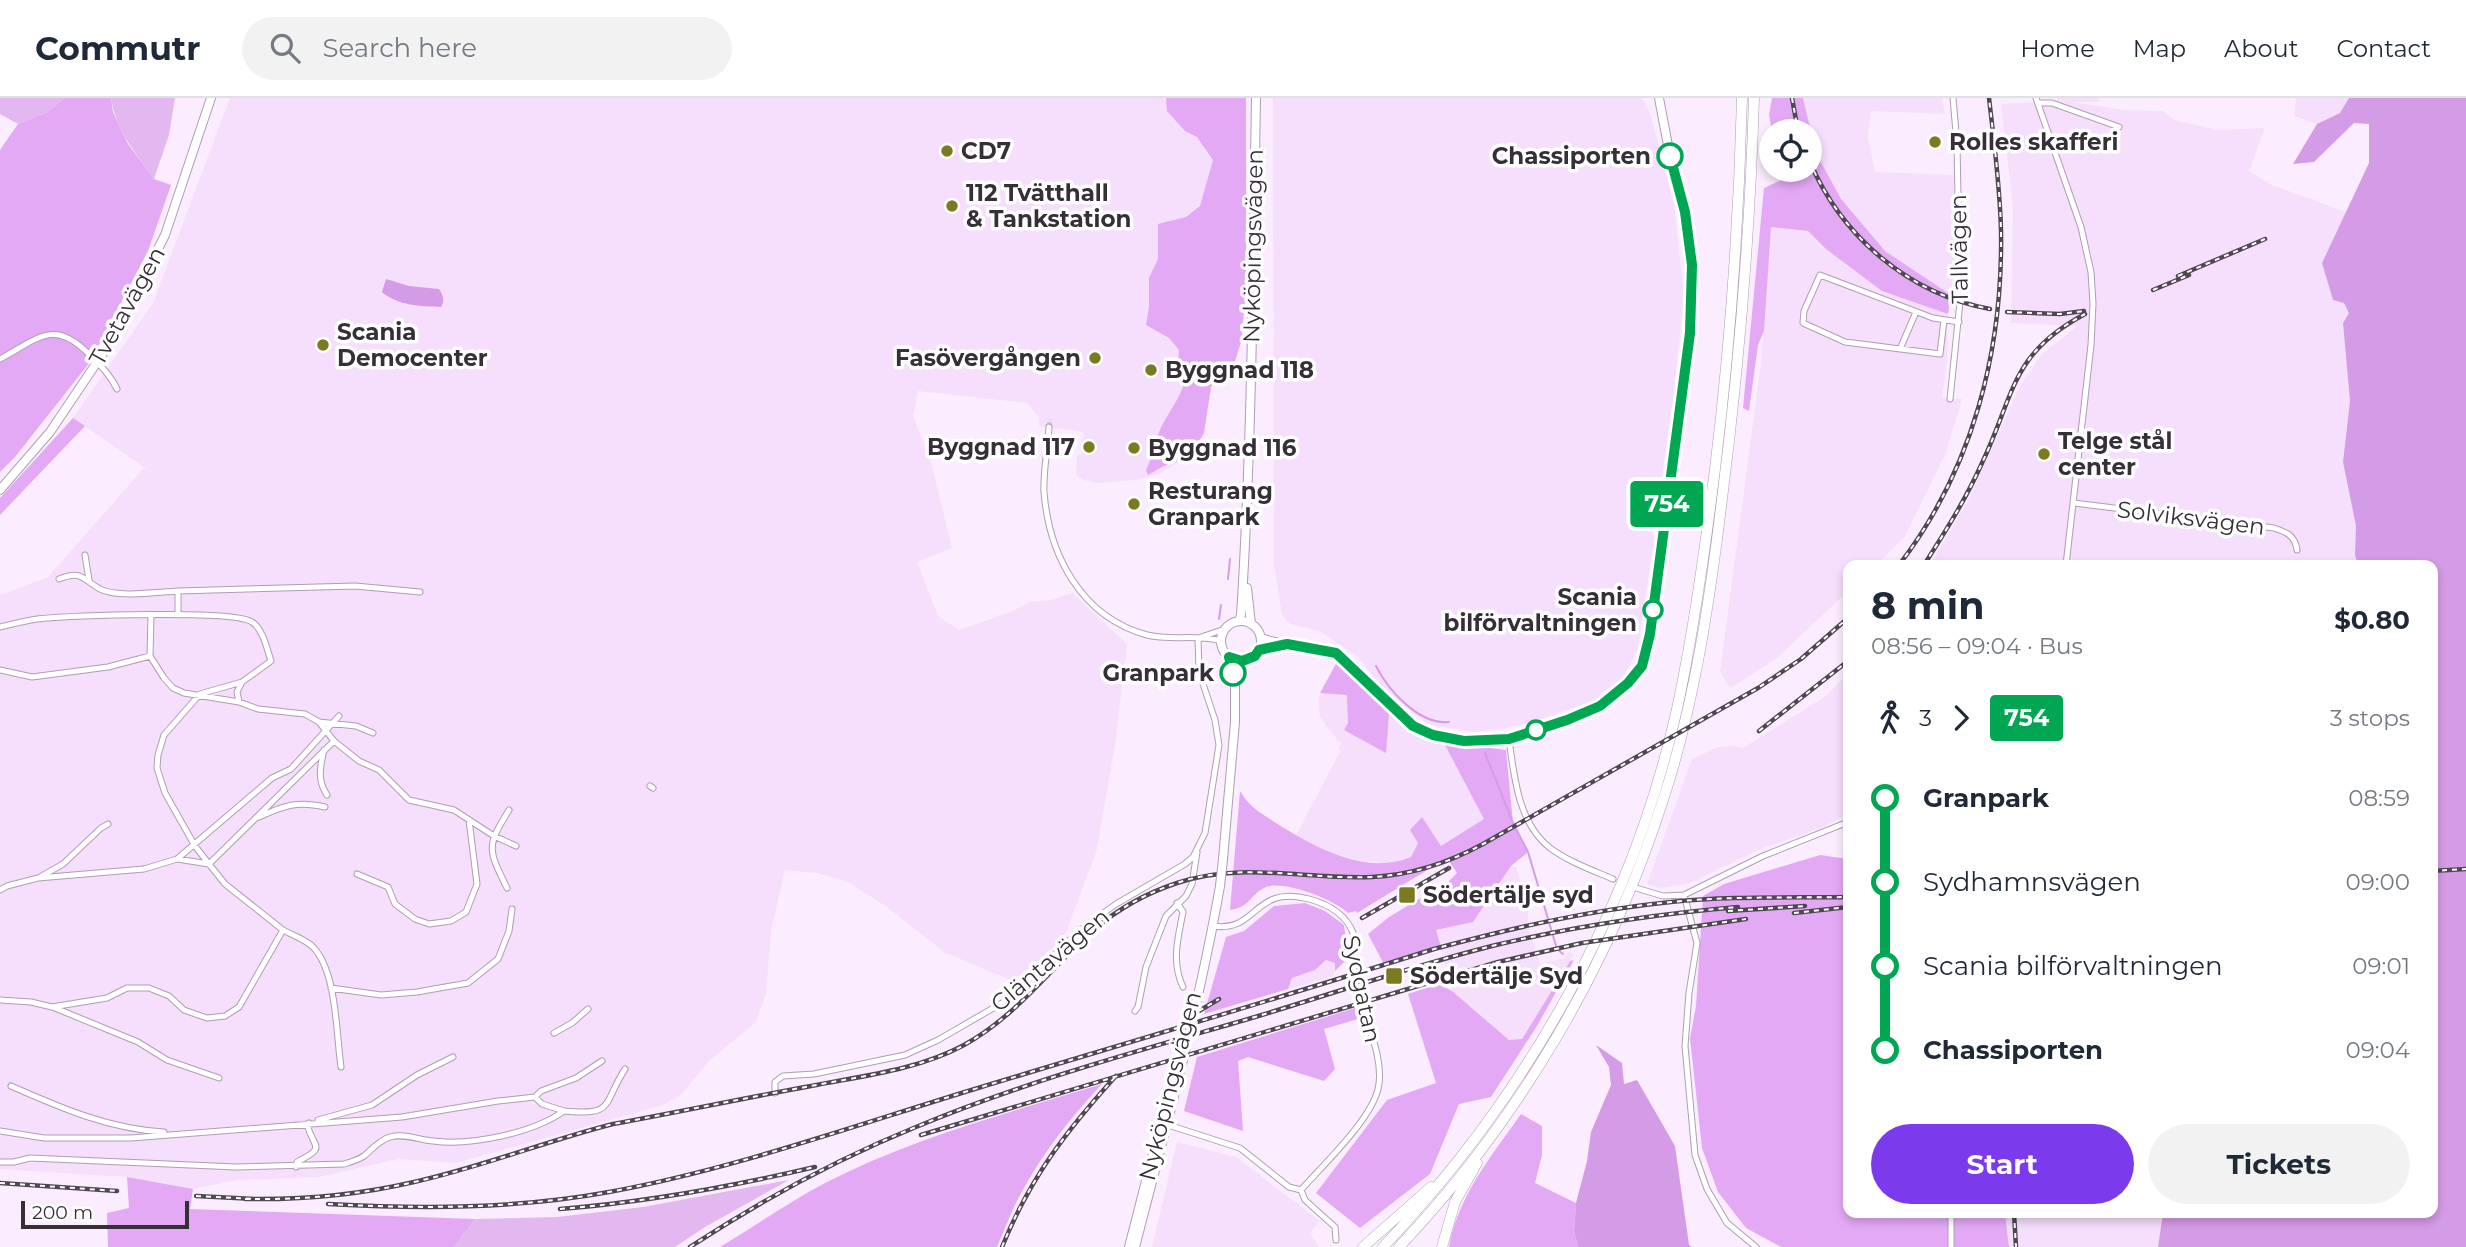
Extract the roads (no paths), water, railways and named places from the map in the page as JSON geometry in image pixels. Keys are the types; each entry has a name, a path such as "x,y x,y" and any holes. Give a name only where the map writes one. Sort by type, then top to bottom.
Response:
{"highway":[{"path":"1383,1247 1460,1160 1518,1079 1545,1035 1585,962 1654,793 1676,711 1696,607 1719,437 1741,170 1742,98"},
{"path":"1441,1247 1455,1202 1493,1135 1542,1062 1593,970 1648,844 1665,796 1687,712 1707,609 1730,439 1742,323 1754,98"},
{"path":"1399,1247 1431,1213 1493,1135"},
{"path":"1363,1247 1460,1160"}],"main road":[{"name":"Tvetavägen","path":"0,490 50,432 114,337 165,236 211,98"},
{"name":"Nyköpingsvägen","path":"1239,621 1245,561 1256,98"},
{"path":"1261,638 1336,653 1413,726 1433,735 1464,741 1509,739 1567,720 1600,706 1628,683 1642,666 1650,634 1690,333 1692,265 1685,212 1670,156 1659,98"},
{"name":"Nyköpingsvägen","path":"1245,561 1251,624"},
{"path":"1259,650 1261,638 1255,626 1239,621 1225,629 1221,641 1224,652 1240,661 1249,659 1259,650 1287,644"},
{"name":"Nyköpingsvägen","path":"1229,657 1235,684"},
{"name":"Nyköpingsvägen","path":"1135,1247 1213,926 1223,859 1235,722 1235,684 1240,661"},
{"name":"Nyköpingsvägen","path":"1129,1247 1164,1124"}],"street":[{"name":"Tallvägen","path":"1950,399 1959,322 1958,165 1953,98"},
{"path":"2037,100 2119,127"},
{"path":"2037,100 2081,227 2091,272 2091,345 2067,560"},
{"path":"1944,320 1940,354 1845,342 1803,323 1804,311 1820,275 1916,312 1959,322"},
{"path":"1900,349 1916,312"},
{"path":"0,359 40,338 56,333 78,342 112,379 117,389"},
{"path":"1049,427 1044,490 1049,529 1060,563 1076,588 1102,613 1128,629 1161,638 1221,641"},
{"name":"Solviksvägen","path":"2074,503 2274,528 2287,532 2293,538 2297,550"},
{"path":"85,555 89,580"},
{"path":"59,579 79,576 100,589 114,593 355,586 420,592"},
{"path":"178,591 178,615"},
{"path":"0,627 35,620 178,615 235,617 250,620 257,626 271,660 242,682 200,694 164,735 157,768 165,793 195,846 225,884 284,930 311,945 325,963 331,988 341,1067"},
{"path":"151,616 150,656 173,688 184,693 239,702 258,709 305,714 318,722 334,741 359,761 379,770 409,800 454,810 494,836 516,846"},
{"path":"1198,638 1225,629"},
{"path":"1135,1011 1146,967 1166,916 1186,896 1192,884 1196,852 1208,823 1219,745 1215,720 1199,672 1198,638"},
{"path":"0,670 32,677 108,667 150,656"},
{"path":"239,702 237,692 242,682"},
{"path":"0,890 38,878 144,869 177,859 272,778 290,769 339,716"},
{"path":"318,722 356,726 373,733"},
{"path":"1509,739 1520,799 1538,836 1562,856 1613,880"},
{"path":"209,864 334,741"},
{"path":"324,750 320,776 327,795"},
{"path":"253,820 293,803 325,807"},
{"path":"507,888 490,850 494,836 509,810"},
{"path":"356,874 388,887 395,904 415,919 429,924 451,921 466,912 477,884 469,820"},
{"path":"38,878 63,864 100,828 108,824"},
{"path":"1636,888 1657,895 1684,895 1766,855 1843,824"},
{"name":"Gläntavägen","path":"775,1093 775,1082 783,1076 814,1074 905,1055 1000,1005 1026,985 1080,930 1143,887 1185,864 1196,852"},
{"path":"177,859 209,864"},
{"path":"1684,895 1697,943 1689,993 1685,1046 1695,1155 1707,1189 1727,1223 1756,1247"},
{"name":"Sydgatan","path":"1213,926 1235,926 1270,899 1293,896 1332,908 1344,918 1353,933 1353,964 1380,1065 1378,1089 1361,1121 1301,1190"},
{"path":"1177,903 1183,912 1175,958 1177,975 1183,987"},
{"path":"331,988 381,995 468,983 498,958 509,931 512,909"},
{"path":"52,1007 107,998 127,988 149,988 169,996 184,1010 207,1018 225,1016 239,1007 284,930"},
{"path":"0,1000 32,1002 52,1007 138,1042 167,1060 219,1078"},
{"path":"554,1033 572,1023 587,1009"},
{"path":"307,1124 372,1105 417,1075 453,1057"},
{"path":"0,1131 22,1136 65,1139 131,1138 402,1117 535,1097 541,1091 576,1079 603,1061"},
{"path":"535,1097 542,1104 564,1111 591,1114 606,1108 625,1069"},
{"path":"11,1086 87,1118 134,1130 180,1133"},
{"path":"0,1162 30,1158 236,1167 344,1164 360,1158 389,1137 413,1137 435,1142 475,1141 517,1132 550,1121 564,1111"},
{"path":"296,1167 297,1162 314,1153 317,1148 307,1124"},
{"path":"1164,1124 1240,1148 1289,1187 1301,1190 1305,1200 1335,1227 1336,1240"},
{"path":"1951,1218 1951,1247"}],"waterway":[{"path":"1228,579 1230,559"},
{"path":"1219,619 1221,605"},
{"path":"1376,666 1396,695 1416,712 1427,718 1449,722"},
{"path":"1485,753 1513,823 1528,852 1557,949 1563,954"}],"tunnel":[{"path":"1049,427 1050,419"}],"railway":[{"path":"1792,98 1796,119"},
{"path":"1903,560 1925,528 1964,449 1989,364 2000,276 2001,231 1989,98"},
{"path":"1820,182 1840,214 1860,238 1906,276 1932,290 1990,309"},
{"path":"2178,276 2265,239"},
{"path":"2153,290 2189,275"},
{"path":"2007,312 2060,314 2084,311"},
{"path":"1927,560 1969,489 2009,396 2028,361 2042,344 2060,329 2085,314"},
{"path":"245,1199 330,1196 393,1187 464,1169 613,1124 870,1075 928,1061 983,1033 1017,1006 1095,929 1144,896 1177,883 1226,873 1372,877 1415,871 1457,857 1758,688 1801,659 1843,622"},
{"path":"1759,731 1843,665"},
{"path":"1362,918 1449,868"},
{"path":"2438,871 2466,869"},
{"path":"328,1204 398,1207 504,1205 609,1192 749,1159 1434,949 1493,934 1641,905 1737,898 1843,897"},
{"path":"1728,911 1805,906"},
{"path":"690,1247 772,1197 857,1153 958,1110 1042,1081 1405,970 1496,945 1616,922 1738,907"},
{"path":"1794,913 1843,908"},
{"path":"921,1135 1498,962 1582,943 1746,919"},
{"path":"1199,1011 1219,999"},
{"path":"1002,1247 1037,1177 1065,1136 1116,1076"},
{"path":"560,1209 688,1193 815,1167"},
{"path":"0,1183 117,1191"},
{"path":"196,1196 255,1199"},
{"path":"2014,1218 2016,1247"}],"place":[{"name":"Rolles skafferi","path":"1935,142"},
{"name":"CD7","path":"947,151"},
{"name":"Chassiporten","path":"1670,156"},
{"name":"112 Tvätthall & Tankstation","path":"952,206"},
{"name":"Scania Democenter","path":"323,345"},
{"name":"Fasövergången","path":"1095,358"},
{"name":"Byggnad 118","path":"1151,370"},
{"name":"Byggnad 117","path":"1089,447"},
{"name":"Byggnad 116","path":"1134,448"},
{"name":"Telge stål center","path":"2044,454"},
{"name":"Resturang Granpark","path":"1134,504"},
{"name":"Scania bilförvaltningen","path":"1653,610"},
{"name":"Granpark","path":"1233,673"},
{"name":"Södertälje syd","path":"1407,895"},
{"name":"Södertälje Syd","path":"1394,976"}]}
